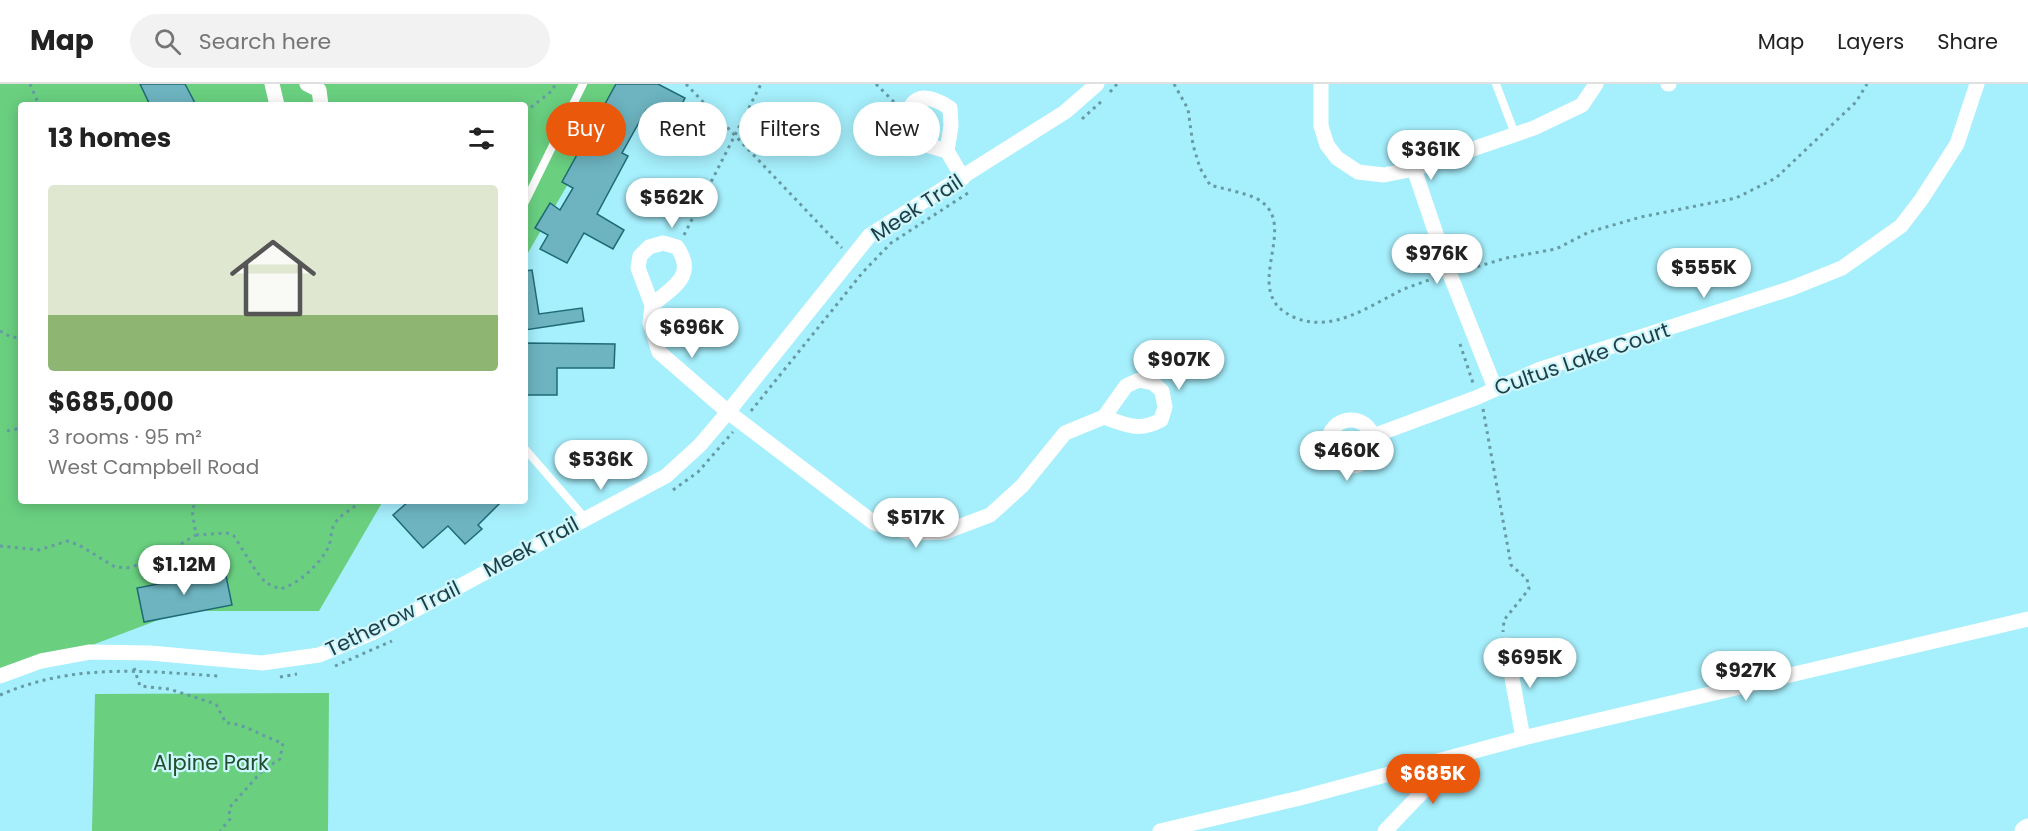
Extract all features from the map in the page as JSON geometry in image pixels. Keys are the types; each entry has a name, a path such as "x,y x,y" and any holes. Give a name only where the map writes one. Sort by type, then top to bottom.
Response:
{"street":[{"path":"272,84 276,102"},
{"path":"307,84 319,90 321,102"},
{"name":"Meek Trail","path":"0,676 41,661 90,652 262,663 319,655 374,632 666,476 700,445 728,412 870,235 1065,112 1097,84"},
{"path":"1321,84 1321,126 1327,145 1337,158 1358,172 1384,175 1414,169 1534,128 1581,105 1596,84"},
{"name":"Cultus Lake Court","path":"1372,436 1478,397 1538,370 1792,288 1842,268 1901,226 1922,200 1957,144 1977,84"},
{"path":"914,102 922,96 934,98 950,108 947,151 963,178"},
{"path":"940,149 947,151"},
{"path":"1414,169 1443,274 1495,388"},
{"path":"652,305 679,282 685,271 684,258 677,247 663,243 649,247 640,256 638,268 652,305 650,323 659,352 741,423 874,523 912,533 945,532 990,515 1022,486 1065,433 1104,417"},
{"path":"1160,831 1523,738 2028,619"},
{"path":"1506,645 1523,738"},
{"path":"1385,831 1457,756"}],"lane":[{"path":"528,196 583,84"},
{"path":"1496,84 1515,134"},
{"path":"528,452 585,518"}],"path":[{"path":"30,84 38,102"},
{"path":"528,110 553,90 555,84"},
{"path":"686,84 852,258"},
{"path":"677,247 761,84"},
{"path":"876,84 895,102"},
{"path":"1073,124 1093,112 1117,84"},
{"path":"1174,84 1188,109 1192,145 1200,168 1210,185 1262,201 1272,214 1274,243 1269,265 1269,290 1275,306 1294,318 1314,324 1355,314 1403,289 1443,274 1467,271 1506,258 1556,249 1589,232 1641,217 1736,198 1776,178 1856,102 1867,84"},
{"path":"667,494 698,472 741,423 863,272 891,243 977,187"},
{"path":"1441,287 1443,274"},
{"path":"0,331 10,337 18,338"},
{"path":"1460,342 1478,397 1487,416 1488,446 1511,565 1527,579 1529,589 1504,620 1503,637 1506,645"},
{"path":"7,431 18,429"},
{"path":"195,504 192,510 196,535"},
{"path":"0,546 39,550 67,541 79,545 115,567 127,568 151,561 196,535 227,533 234,536 266,583 280,589 292,586 302,579 328,547 333,527 343,513 356,504"},
{"name":"Tetherow Trail","path":"328,668 356,659 395,639"},
{"path":"130,653 140,686 169,689 216,704 226,723 241,723 263,738 283,743 280,759 263,770 229,808 230,819 220,831"},
{"path":"0,695 24,685 61,675 135,669 228,676"},
{"path":"270,677 298,674"}],"green space":[{"path":"0,84 626,84 616,102 546,102 546,156 584,156 528,253 528,102 18,102 18,504 381,504 319,611 182,611 0,680"},
{"name":"Alpine Park","path":"329,693 328,831 92,831 95,694"}],"building":[{"path":"140,84 185,84 194,102 149,102"},
{"path":"616,84 658,84 685,98 683,102 638,102 638,124 626,146 626,102 606,102"},
{"path":"576,156 628,156 597,214 624,230 613,249 584,233 567,263 540,249 548,235 535,228 550,203 560,210 573,188 562,182"},
{"path":"532,270 539,314 582,308 584,321 528,330 528,271"},
{"path":"528,343 615,344 614,368 557,368 557,395 528,395"},
{"path":"406,504 499,504 478,525 482,529 465,544 448,526 423,548 393,515"},
{"path":"225,571 232,605 144,622 137,588"}]}
